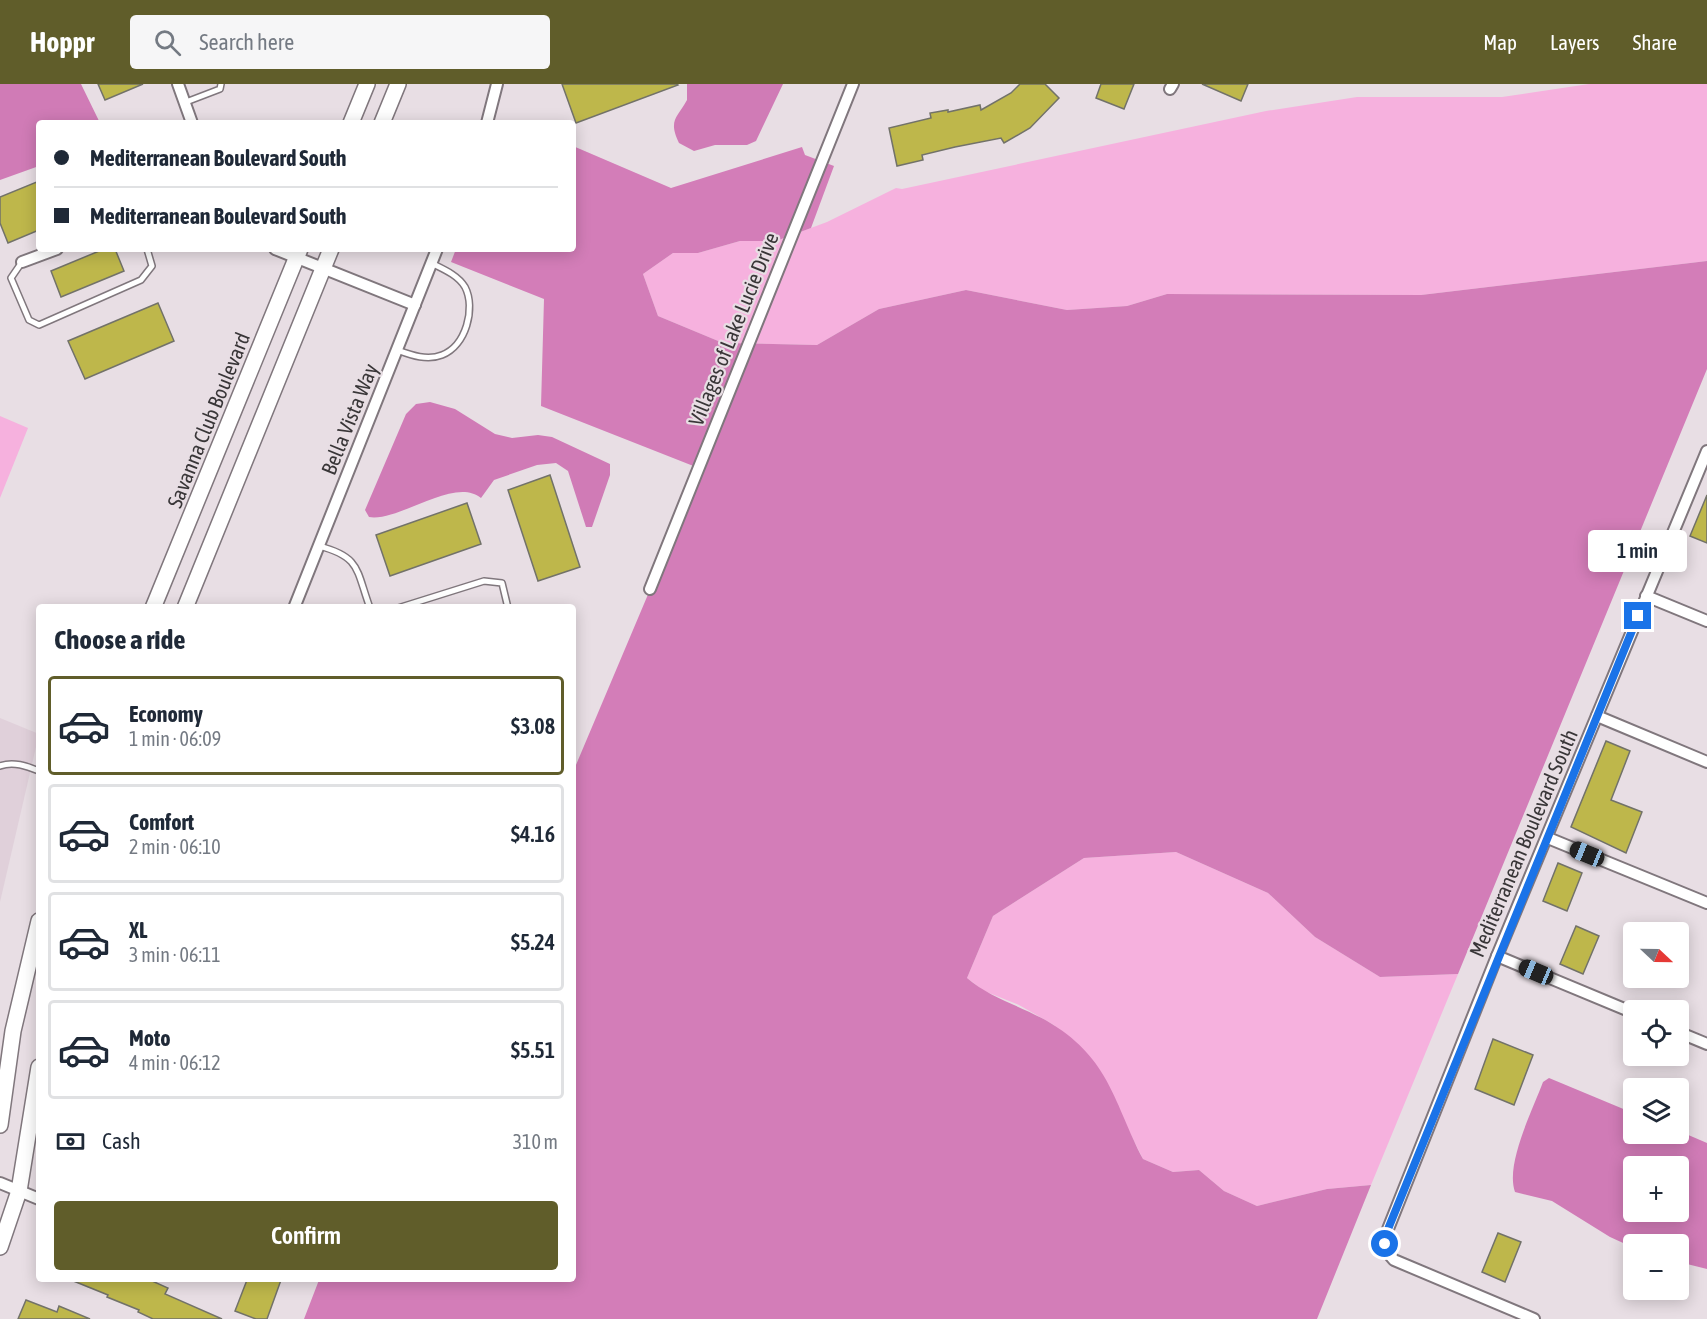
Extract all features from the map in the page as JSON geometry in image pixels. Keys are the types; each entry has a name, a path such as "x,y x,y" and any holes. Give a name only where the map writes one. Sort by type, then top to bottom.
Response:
{"street":[{"path":"178,84 191,120"},
{"path":"352,120 367,84"},
{"path":"383,120 398,84"},
{"path":"488,120 497,84"},
{"name":"Villages of Lake Lucie Drive","path":"650,589 853,84"},
{"path":"22,262 49,252"},
{"path":"187,604 330,252"},
{"name":"Bella Vista Way","path":"296,604 436,252"},
{"path":"299,254 323,268 415,305"},
{"name":"Savanna Club Boulevard","path":"155,604 299,254"},
{"name":"Mediterranean Boulevard South","path":"1534,1319 1394,1260 1388,1253 1386,1234 1497,956 1548,838 1646,596 1703,475 1707,451"},
{"path":"1646,596 1707,621"},
{"path":"1598,716 1707,762"},
{"path":"1548,838 1707,903"},
{"path":"0,1125 14,1031 36,934"},
{"path":"1497,956 1623,1008"},
{"path":"1689,1037 1707,1044"},
{"path":"0,1247 19,1191 36,1086"},
{"path":"0,1184 36,1198"}],"lane":[{"path":"186,102 220,89 221,84"},
{"path":"22,262 10,278 29,320 39,325 141,280 152,266 148,252"},
{"path":"397,350 427,358 443,355 457,343 466,325 471,305 464,286 449,271 431,263"},
{"path":"319,546 342,552 352,560 368,604"},
{"path":"411,604 484,581 502,583 507,604"},
{"path":"0,766 7,763 24,765 36,770"}],"shaded area":[{"path":"0,84 81,84 99,120 36,120 36,167 0,180"},
{"path":"687,84 783,84 756,141 747,145 715,145 694,151 679,143 674,129 675,120 687,100"},
{"path":"1589,84 1707,84 1707,261 1421,295 1167,294 1127,306 1067,310 966,290 879,309 817,345 723,343 658,316 643,274 673,253 698,253 740,241 776,241 827,222 896,188 902,189 1266,111 1357,97 1502,97"},
{"path":"576,147 671,188 802,147 805,155 834,166 811,228 776,241 740,241 698,253 673,253 643,274 658,316 723,343 817,345 879,309 966,290 1067,310 1127,306 1167,294 1421,295 1707,261 1707,369 1458,974 1380,977 1315,937 1268,893 1176,852 1084,858 993,916 967,978 987,992 1052,1024 1087,1052 1108,1084 1143,1159 1173,1172 1199,1170 1224,1191 1257,1206 1327,1189 1371,1185 1317,1319 304,1319 318,1282 576,1282 576,765 701,469 541,406 544,299 451,262 455,252 576,252"},
{"path":"430,402 455,409 495,434 512,438 538,435 552,437 610,464 610,475 592,527 586,527 568,471 556,463 537,465 494,480 481,498 470,493 456,492 396,513 382,517 369,517 365,510 406,414 416,404"},
{"path":"0,416 28,428 0,498"},
{"path":"0,718 36,733 36,747 0,902"},
{"path":"1176,852 1268,893 1315,937 1380,977 1458,974 1371,1185 1327,1189 1257,1206 1224,1191 1199,1170 1173,1172 1143,1159 1131,1135 1054,1025 1019,1005 984,991 967,978 993,916 1084,858"},
{"path":"1549,1078 1623,1109 1623,1144 1689,1144 1689,1135 1707,1143 1707,1269 1689,1264 1689,1234 1623,1234 1623,1243 1552,1201 1515,1192 1514,1167 1527,1121 1543,1082"}],"building":[{"path":"98,84 143,84 105,100"},
{"path":"562,84 678,85 576,123"},
{"path":"1020,84 1045,84 1059,98 1030,128 1004,143 1001,138 955,147 922,155 923,160 897,166 889,128 931,118 930,113 948,110 948,112 980,105 981,110 1011,93"},
{"path":"1101,84 1134,84 1124,109 1096,98"},
{"path":"1202,84 1248,84 1241,101"},
{"path":"36,182 36,231 8,243 0,223 0,197"},
{"path":"97,252 116,252 124,271 61,297 51,271"},
{"path":"158,303 174,341 85,379 68,341"},
{"path":"550,475 580,567 538,581 508,490"},
{"path":"1707,495 1707,543 1690,536"},
{"path":"467,503 481,544 390,576 376,535"},
{"path":"1606,741 1630,751 1611,800 1642,812 1626,853 1571,827"},
{"path":"1558,863 1582,873 1567,911 1543,901"},
{"path":"1576,926 1599,936 1583,974 1560,964"},
{"path":"1493,1039 1533,1055 1514,1105 1475,1089"},
{"path":"1498,1233 1521,1242 1505,1282 1482,1272"},
{"path":"76,1282 154,1282 168,1288 165,1294 222,1319 153,1319 138,1312 139,1310 107,1297 108,1295"},
{"path":"246,1282 280,1282 267,1319 256,1319 235,1311"},
{"path":"26,1300 57,1312 59,1306 90,1319 18,1319"}],"route":[{"path":"1385,1244 1386,1234 1497,956 1548,838 1638,616"}]}
